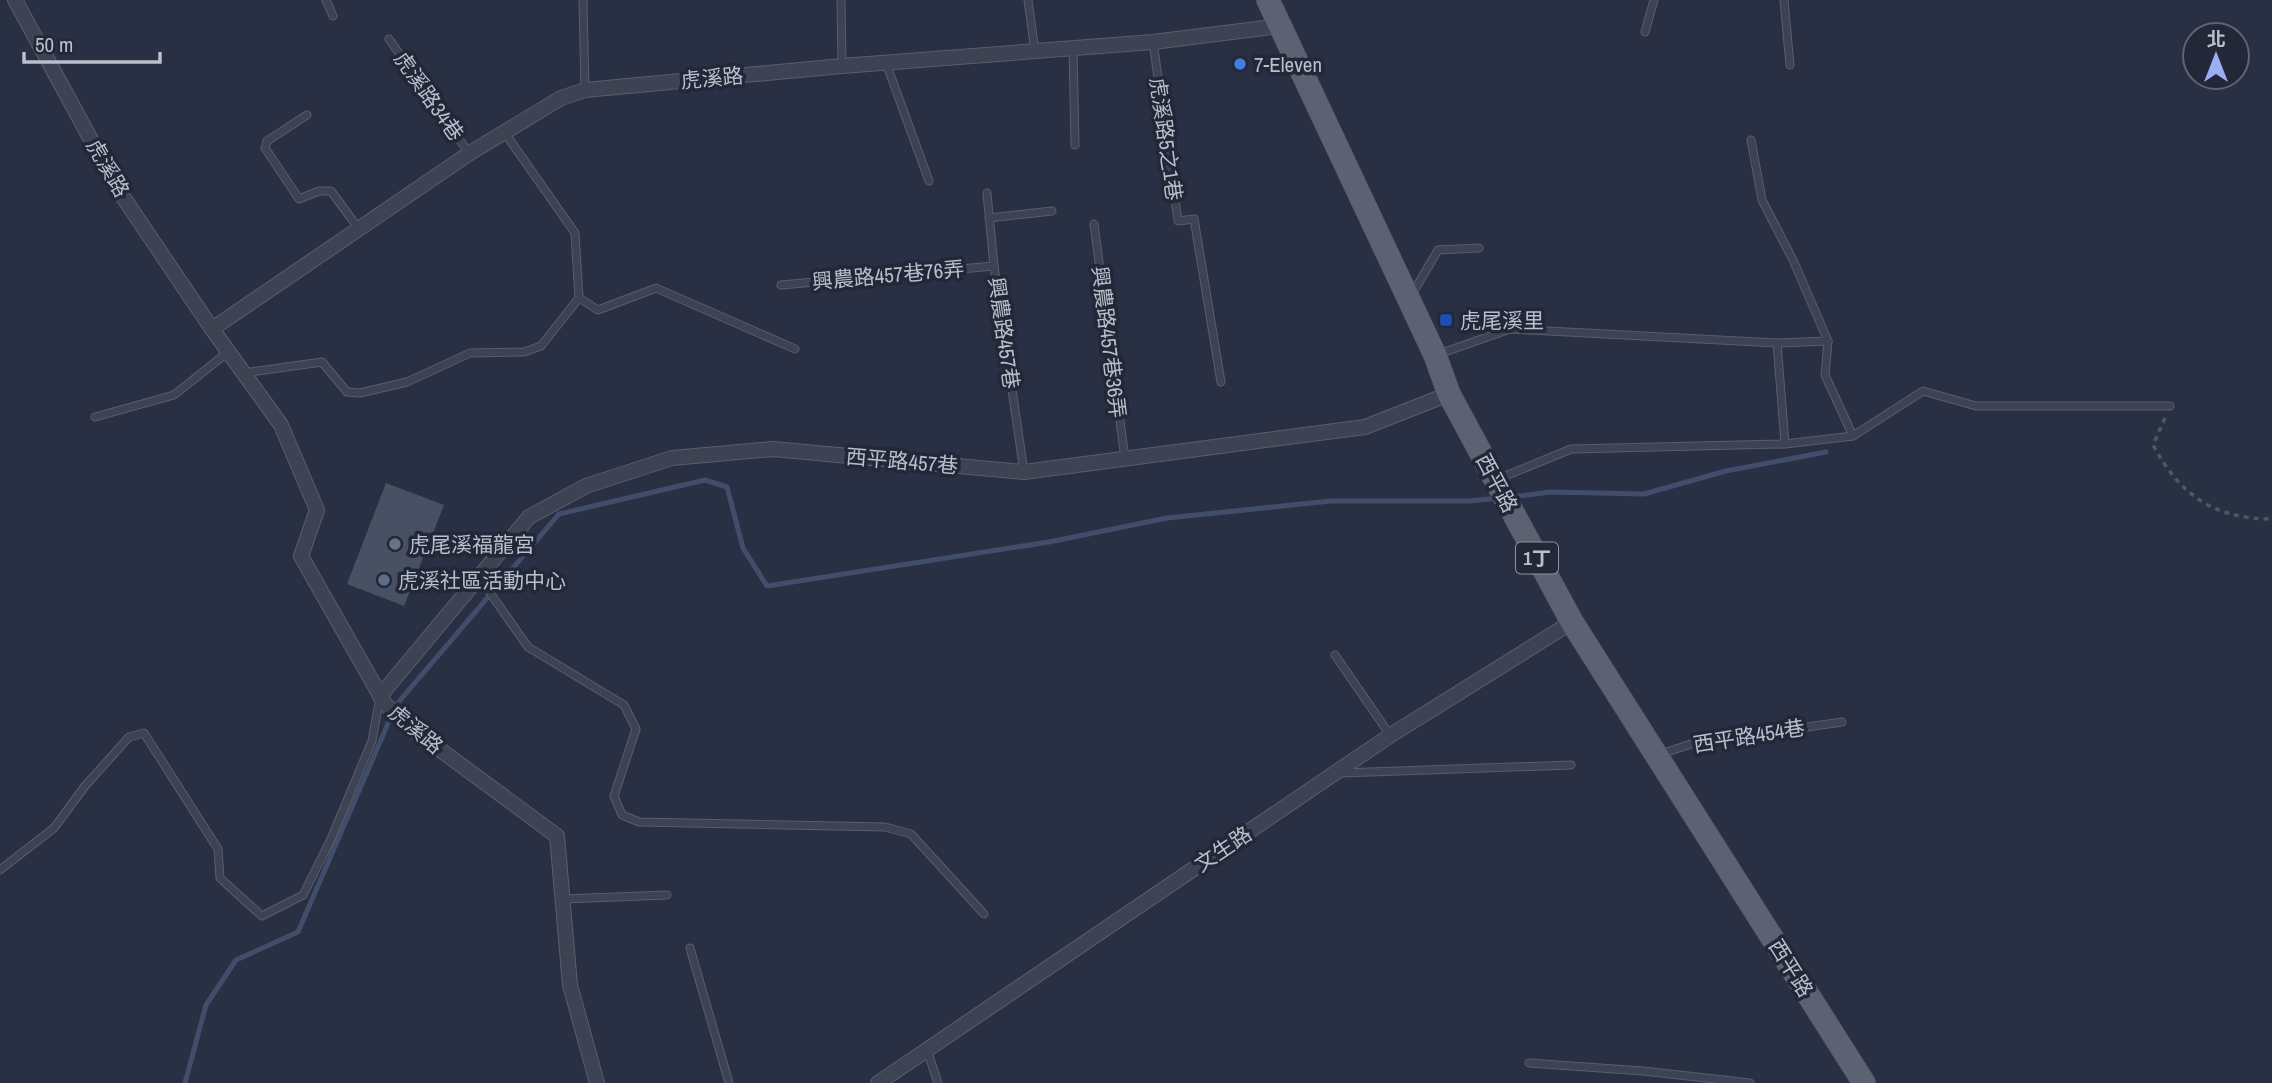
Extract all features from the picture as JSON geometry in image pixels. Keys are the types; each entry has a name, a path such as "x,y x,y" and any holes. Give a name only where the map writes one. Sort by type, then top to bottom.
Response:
{"main road":[{"name":"西平路","path":"1268,0 1435,355 1450,394 1572,622 1864,1083"}],"street":[{"name":"虎溪路","path":"15,0 119,191 281,425 317,510 301,556 383,700 408,726 557,836 570,985 597,1083"},
{"name":"虎溪路","path":"212,329 470,153 561,97 585,90 886,62 1153,42 1280,26"},
{"name":"西平路457巷","path":"383,700 396,677 529,517 586,486 672,458 773,449 1024,472 1365,427 1450,394"},
{"name":"文生路","path":"878,1083 1391,735 1572,622"}],"lane":[{"path":"326,0 333,16"},
{"path":"583,0 585,90"},
{"path":"841,0 842,66"},
{"path":"1028,0 1035,51"},
{"path":"1644,32 1654,0"},
{"path":"1784,0 1790,65"},
{"name":"虎溪路34巷","path":"389,39 470,153"},
{"name":"虎溪路5之1巷","path":"1153,42 1178,221 1194,219 1221,382"},
{"path":"1073,48 1075,145"},
{"path":"886,62 929,181"},
{"path":"307,115 268,141 265,148 299,199 319,191 331,191 359,229"},
{"path":"243,373 322,362 347,392 360,393 407,382 470,353 524,352 541,346 579,298 575,233 505,133"},
{"path":"1751,140 1762,200 1793,260 1828,341 1825,375 1853,436"},
{"name":"興農路457巷","path":"987,193 1024,472"},
{"path":"989,218 1052,211"},
{"name":"興農路457巷36弄","path":"1094,224 1125,460"},
{"path":"1409,299 1438,250 1479,248"},
{"name":"興農路457巷76弄","path":"781,285 995,266"},
{"path":"579,298 598,310 656,288 795,349"},
{"path":"1435,355 1510,329 1777,342 1828,341"},
{"path":"1777,342 1785,444"},
{"path":"95,417 174,395 228,351"},
{"path":"1494,480 1571,449 1785,444 1853,436 1923,391 1976,406 2169,406"},
{"path":"479,577 528,647 624,705 636,729 614,796 622,815 639,822 885,827 911,834 984,914"},
{"path":"1335,655 1391,735"},
{"path":"0,870 54,828 85,786 129,737 144,733 218,849 220,878 262,916 303,895 331,839 372,741 383,700"},
{"name":"西平路454巷","path":"1657,756 1691,744 1842,722"},
{"path":"1335,773 1571,765"},
{"path":"562,900 667,895"},
{"path":"690,948 729,1083"},
{"path":"927,1049 938,1083"},
{"path":"1529,1063 1643,1071 1750,1083"},
{"path":"1642,1083 1643,1071"}],"path":[{"path":"2169,406 2153,445 2162,462 2188,494 2219,512 2272,519"}],"building":[{"name":"虎尾溪福龍宮","path":"386,483 444,505 404,606 347,584"}],"waterway":[{"path":"1512,497 1551,492 1644,494 1726,471 1826,452"},
{"path":"185,1083 206,1005 236,960 298,932 396,705 559,514 705,480 727,487 743,548 767,586 1049,542 1167,518 1331,501 1470,501 1499,498"}],"place":[{"name":"7-Eleven","path":"1240,64"},
{"name":"虎尾溪里","path":"1446,320"},
{"name":"虎尾溪福龍宮","path":"395,544"},
{"name":"虎溪社區活動中心","path":"384,580"}]}
